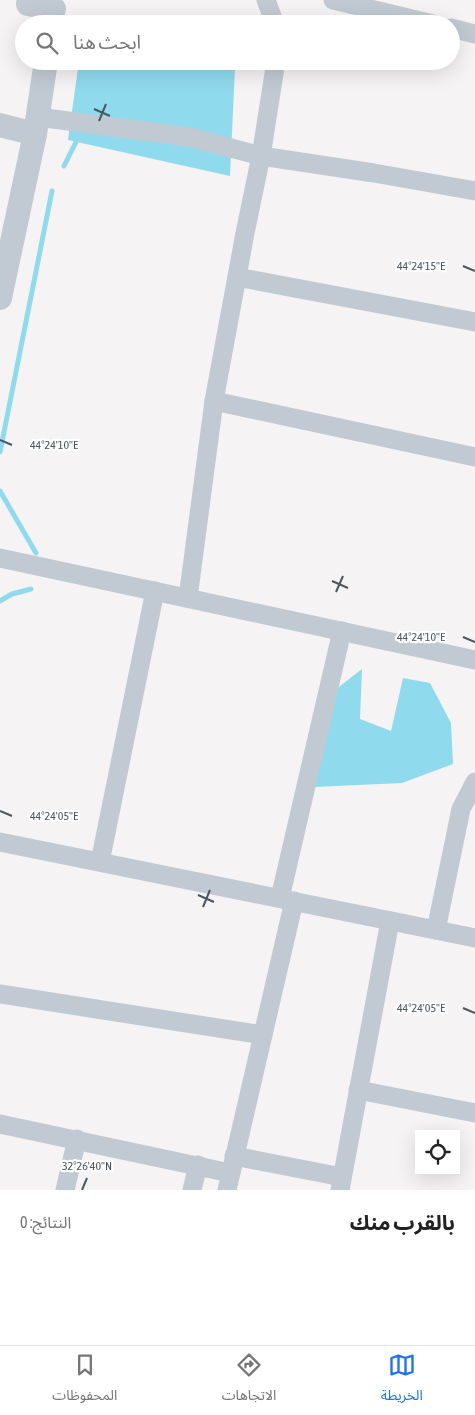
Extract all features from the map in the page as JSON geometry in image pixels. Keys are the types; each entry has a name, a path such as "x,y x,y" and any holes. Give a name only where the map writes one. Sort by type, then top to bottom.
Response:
{"street":[{"path":"28,0 28,4 54,11"},
{"path":"266,0 272,15"},
{"path":"333,0 396,15"},
{"path":"460,30 475,34"},
{"path":"0,298 36,125 45,70"},
{"path":"188,598 214,402 261,156 275,70"},
{"path":"0,125 36,125 190,137 261,156 475,191"},
{"path":"237,277 475,322"},
{"path":"214,402 475,457"},
{"path":"0,558 475,660"},
{"path":"100,862 155,591"},
{"path":"231,1173 262,1036 287,900 342,632"},
{"path":"436,930 460,809 475,782"},
{"path":"0,842 475,938"},
{"path":"0,1124 231,1173 341,1184 390,921"},
{"path":"0,994 262,1036"},
{"path":"358,1090 475,1113"},
{"path":"65,1190 77,1139"},
{"path":"192,1190 198,1166"}],"water":[{"path":"78,70 235,70 230,176 68,140"},
{"path":"362,669 360,719 391,731 403,678 430,683 451,723 453,764 402,783 314,787 326,697"}],"waterway":[{"path":"64,166 76,142"},
{"path":"0,452 52,191"},
{"path":"0,491 36,553"},
{"path":"0,601 12,594 31,589"}]}
